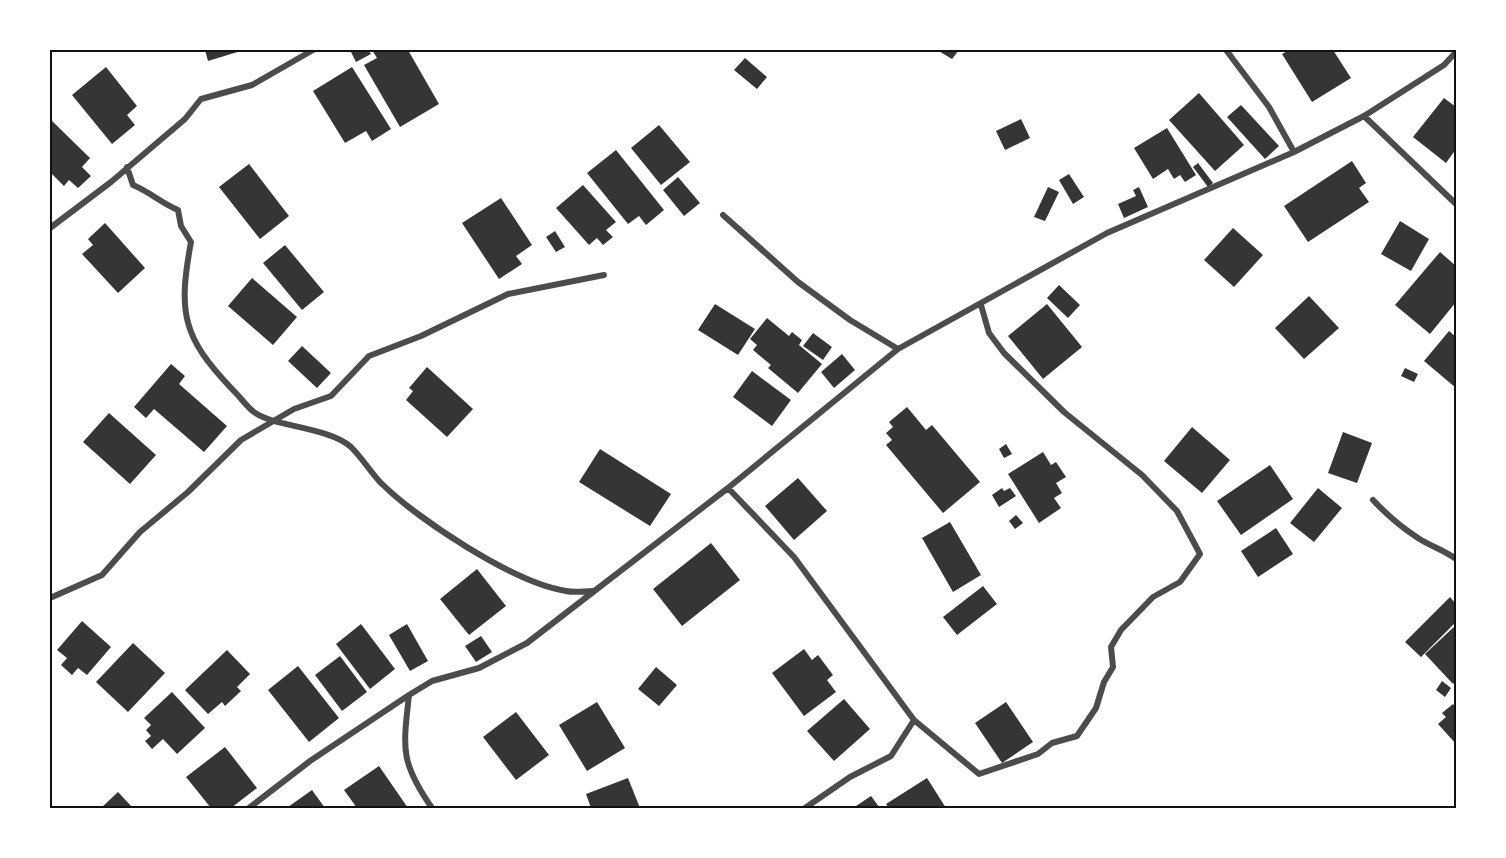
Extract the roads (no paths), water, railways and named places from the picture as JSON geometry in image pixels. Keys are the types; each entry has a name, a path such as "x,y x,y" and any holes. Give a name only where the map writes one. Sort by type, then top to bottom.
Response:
{"street":[{"path":"50,228 185,119 201,99 252,85 313,50"},
{"path":"1226,50 1269,107 1294,152"},
{"path":"249,808 310,761 432,681 479,668 527,643 728,488 898,349 981,305 1107,233 1294,152 1364,116 1444,64 1456,52"},
{"path":"1364,116 1456,204"},
{"path":"126,167 133,185 151,192 162,203 178,210 181,226 191,242 183,283 185,315 193,341 213,369 252,413 311,430 349,445 380,482 424,521 528,580 567,592 595,591"},
{"path":"723,214 798,282 850,320 898,349"},
{"path":"50,598 102,575 140,532 188,492 241,440 294,409 331,396 369,356 421,336 508,294 604,275"},
{"path":"728,488 794,557 915,720 979,774 1028,758 1052,743 1077,736 1096,708 1104,682 1113,667 1111,647 1121,630 1153,597 1180,582 1200,554 1177,511 1142,475 1064,412 1004,353 989,333 981,305"},
{"path":"1373,500 1392,519 1420,540 1456,559"},
{"path":"409,695 404,748 414,783 432,808"},
{"path":"805,808 850,777 891,756 915,720"}]}
